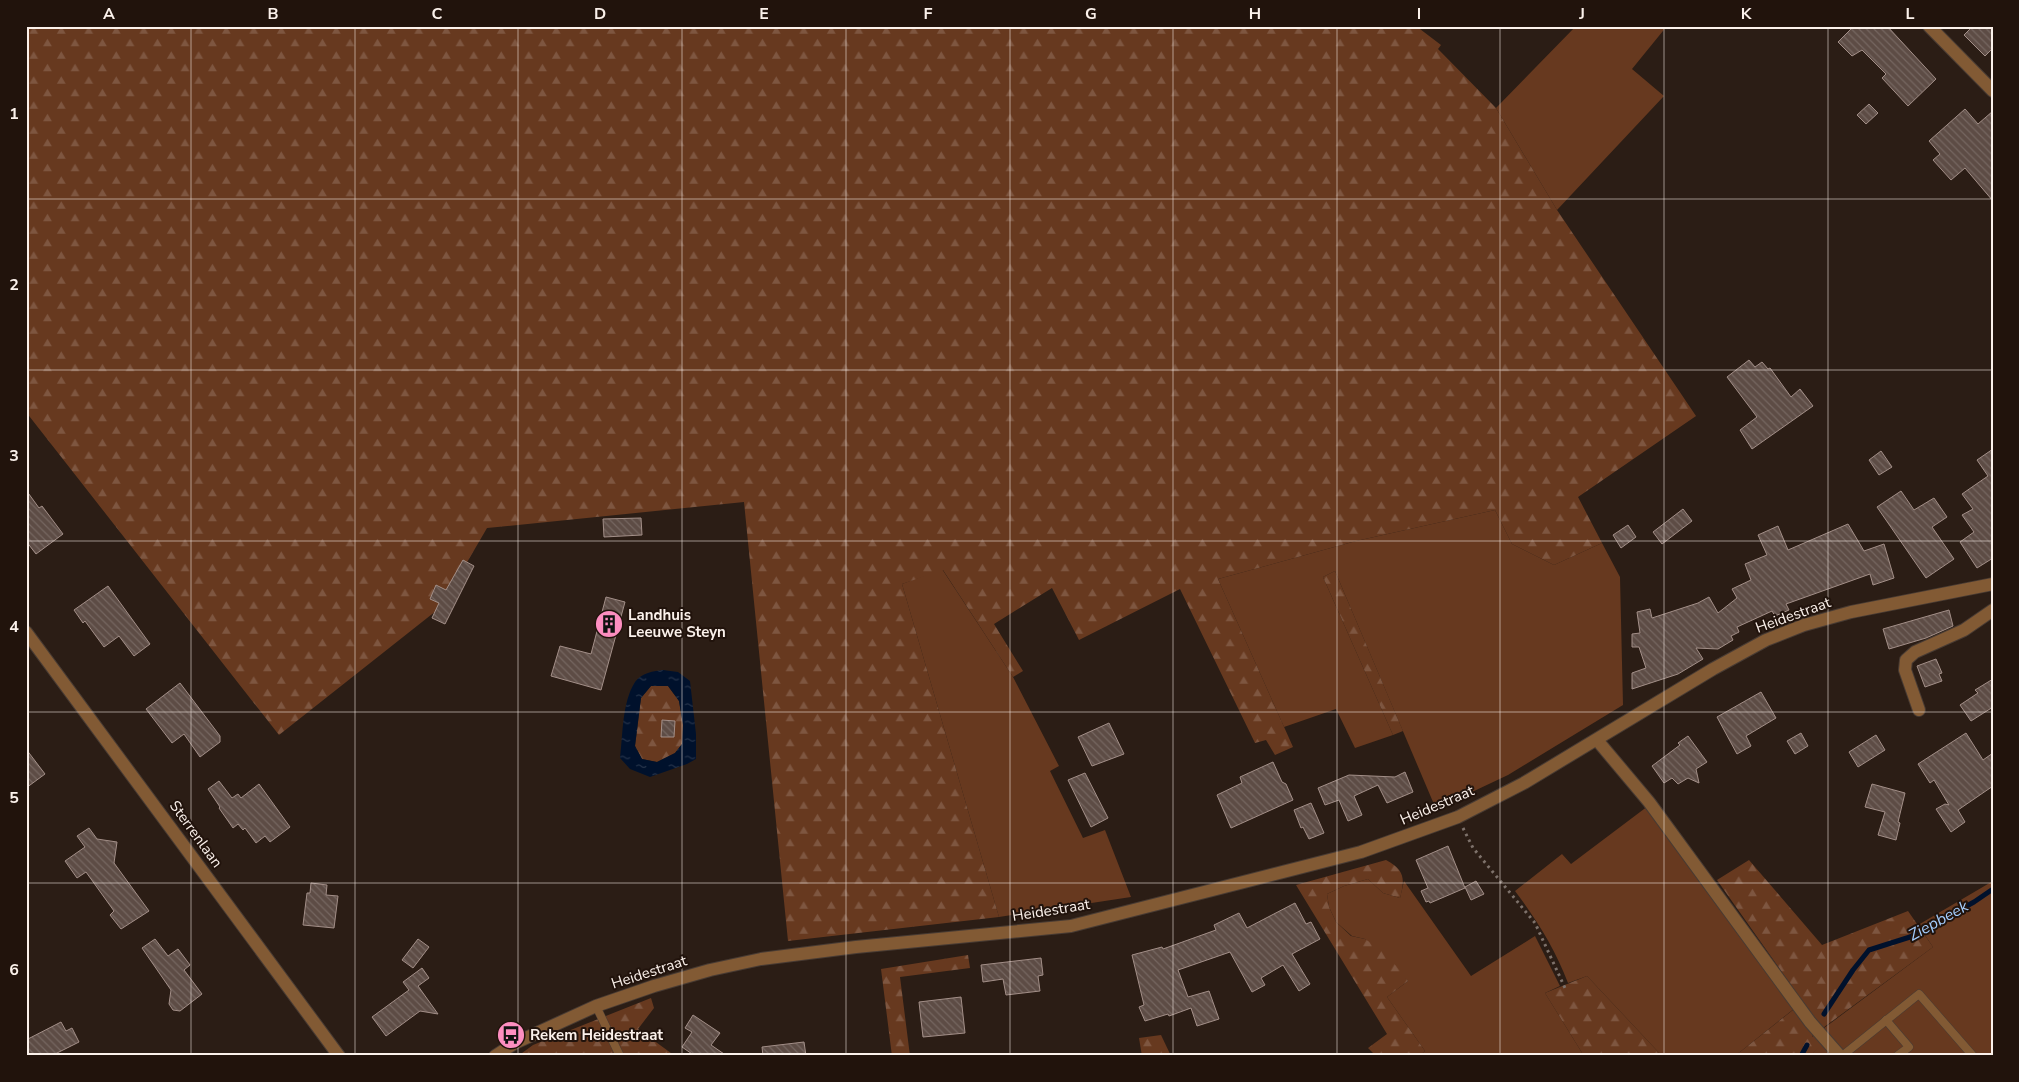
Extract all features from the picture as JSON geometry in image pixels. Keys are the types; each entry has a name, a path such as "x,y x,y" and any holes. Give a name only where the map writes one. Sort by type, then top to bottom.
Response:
{"street":[{"path":"1929,26 1993,90"},
{"name":"Heidestraat","path":"495,1056 516,1043 596,1006 654,986 710,970 761,960 856,947 1072,926 1361,852 1458,817 1524,783 1713,669 1766,640 1804,625 1852,612 1993,584"},
{"path":"1919,710 1905,670 1906,660 1914,652 1964,630 1993,610"},
{"name":"Sterrenlaan","path":"26,632 339,1056"},
{"path":"1597,740 1649,802 1810,1022 1841,1056"}],"lane":[{"path":"1841,1056 1919,994 1973,1056"},
{"path":"596,1006 620,1056"},
{"path":"1886,1020 1909,1047 1897,1056"}],"path":[{"path":"1458,817 1474,848 1535,922 1565,988"}],"green space":[{"path":"26,26 1416,26 1441,45 1438,49 1496,108 1557,210 1696,416 1578,497 1602,543 1554,565 1512,544 1495,510 1356,541 1218,579 1293,747 1275,755 1266,740 1255,743 1180,589 1079,640 1052,588 994,624 1023,671 1013,677 943,570 902,584 999,917 788,941 744,502 487,528 441,607 279,735 26,412"},
{"path":"1576,26 1667,26 1632,69 1664,96 1557,210 1496,108"},
{"path":"1495,510 1512,544 1554,565 1602,543 1620,577 1623,705 1508,775 1436,809 1335,571 1323,577 1393,735 1355,748 1336,709 1284,727 1218,579 1356,541"},
{"path":"942,569 1013,677 1059,766 1050,771 1083,838 1105,830 1131,897 999,917 902,584"},
{"path":"1335,571 1403,731 1393,735 1323,577"},
{"path":"651,686 668,686 679,701 683,725 682,744 675,753 657,762 642,759 635,746 641,698"},
{"path":"1648,806 1795,1008 1735,1056 1662,1056 1587,976 1568,983 1545,935 1515,891 1562,854 1571,864"},
{"path":"1386,860 1397,867 1402,876 1403,885 1400,898 1383,893 1368,879 1344,886 1327,894 1329,907 1336,922 1351,936 1365,939 1386,953 1408,981 1387,997 1425,1051 1419,1056 1376,1056 1368,1048 1387,1034 1296,885"},
{"path":"1749,860 1822,945 1908,911 1933,947 1812,1036 1821,1046 1810,1056 1735,1056 1803,1002 1717,880"},
{"path":"1368,879 1383,893 1400,898 1404,881 1471,976 1535,936 1560,986 1545,993 1584,1056 1419,1056 1425,1051 1387,997 1408,981 1365,939 1352,936 1336,922 1329,907 1327,894 1344,886"},
{"path":"1993,881 1993,1056 1810,1056 1820,1046 1812,1037 1933,947 1918,925"},
{"path":"968,955 970,968 900,977 910,1056 892,1056 881,969"},
{"path":"1587,976 1662,1056 1584,1056 1545,993"},
{"path":"651,998 654,1008 638,1029 675,1056 518,1056 533,1045"},
{"path":"1161,1035 1171,1056 1142,1056 1139,1038"}],"water":[{"path":"663,670 678,672 690,681 696,734 696,759 650,777 630,769 620,758 624,719 628,699 635,682 641,676 648,673","holes":["651,686 668,686 679,701 683,725 682,744 675,753 657,762 642,759 635,746 641,698"]}],"building":[{"path":"1854,26 1887,26 1936,79 1908,106 1882,78 1886,74 1862,50 1852,56 1838,42"},
{"path":"1973,26 1993,26 1993,48 1985,56 1964,35"},
{"path":"1869,104 1878,113 1866,124 1857,115"},
{"path":"1965,109 1978,124 1993,111 1993,201 1965,168 1951,180 1933,160 1940,154 1929,141"},
{"path":"1749,360 1755,367 1762,362 1768,369 1770,368 1791,397 1800,389 1813,406 1752,449 1740,430 1757,417 1727,377"},
{"path":"1993,449 1993,558 1977,568 1960,542 1974,532 1962,515 1973,509 1962,494 1988,476 1977,460"},
{"path":"1881,451 1892,467 1879,475 1869,460"},
{"path":"26,490 39,508 42,506 63,534 36,554 26,541"},
{"path":"1901,491 1914,510 1934,498 1947,517 1932,527 1954,559 1926,578 1877,507"},
{"path":"1683,509 1692,521 1662,544 1653,532"},
{"path":"641,518 642,535 604,537 603,519"},
{"path":"1848,524 1864,551 1884,544 1894,578 1873,585 1870,574 1786,604 1789,610 1775,616 1772,611 1737,627 1739,632 1731,636 1733,640 1718,649 1696,648 1703,659 1678,674 1632,689 1632,673 1646,668 1639,647 1632,647 1632,634 1640,633 1637,612 1650,609 1652,618 1698,603 1709,597 1718,613 1737,598 1732,589 1751,580 1745,564 1767,555 1758,535 1778,526 1788,550"},
{"path":"1628,525 1636,537 1621,548 1613,535"},
{"path":"463,560 474,566 445,624 432,618 439,603 430,599 436,585 446,590"},
{"path":"108,586 150,644 134,656 119,636 104,647 85,621 83,623 74,610"},
{"name":"Landhuis Leeuwe Steyn","path":"606,597 625,602 601,690 551,676 560,646 591,654"},
{"path":"1949,610 1953,626 1926,638 1889,649 1883,629"},
{"path":"1936,659 1942,673 1939,674 1942,681 1925,687 1917,666"},
{"path":"1993,679 1993,707 1971,721 1960,705 1978,693 1975,690"},
{"path":"180,683 220,736 220,742 200,757 184,734 172,743 146,709"},
{"path":"1761,692 1776,718 1746,736 1751,746 1737,754 1717,717"},
{"path":"662,720 675,721 674,737 661,737"},
{"path":"1109,723 1124,754 1092,766 1078,737"},
{"path":"1801,733 1808,746 1795,754 1787,741"},
{"path":"1966,733 1983,760 1993,753 1993,786 1958,810 1965,822 1951,832 1936,809 1945,804 1949,805 1934,780 1930,783 1918,764"},
{"path":"1876,735 1885,750 1858,767 1849,752"},
{"path":"1688,736 1707,762 1696,769 1699,783 1688,778 1678,784 1672,778 1664,783 1652,766 1680,745 1678,743"},
{"path":"26,749 45,774 26,788"},
{"path":"1273,762 1293,800 1231,828 1217,795 1242,783 1240,777"},
{"path":"1405,772 1413,792 1387,803 1378,785 1354,796 1362,815 1348,821 1339,800 1325,805 1318,788 1349,775 1395,777"},
{"path":"1085,773 1108,818 1091,827 1068,780"},
{"path":"219,781 232,798 238,794 241,798 259,784 290,827 270,842 265,836 256,843 245,828 243,830 238,824 233,828 219,808 208,789"},
{"path":"1872,784 1905,793 1896,840 1878,835 1885,812 1865,807"},
{"path":"1311,803 1324,833 1309,839 1303,827 1301,828 1294,810"},
{"path":"89,828 97,839 117,842 114,863 149,911 121,929 110,915 114,911 86,872 77,878 65,861 85,847 77,836"},
{"path":"1448,846 1465,888 1430,903 1429,901 1426,902 1421,891 1428,888 1416,860"},
{"path":"1476,881 1484,894 1471,900 1465,887"},
{"path":"311,883 327,885 326,895 338,896 334,928 303,925 307,893 310,893"},
{"path":"1295,903 1306,924 1311,922 1320,939 1292,954 1310,984 1299,991 1283,965 1261,978 1265,985 1252,992 1230,952 1178,970 1188,997 1209,991 1219,1019 1197,1026 1191,1008 1169,1016 1168,1014 1145,1021 1139,1007 1144,1005 1132,955 1162,947 1163,949 1216,930 1214,925 1239,913 1247,928"},
{"path":"155,939 168,956 178,949 190,965 184,970 202,994 180,1011 173,1010 169,1004 171,990 142,948"},
{"path":"418,939 429,947 413,968 402,960"},
{"path":"1041,958 1043,975 1038,976 1040,991 1006,995 1003,979 983,982 981,965"},
{"path":"422,968 429,978 418,986 438,1014 420,1011 386,1036 372,1017 409,990 403,982"},
{"path":"961,997 965,1033 923,1037 919,1002"},
{"path":"693,1015 720,1033 711,1045 727,1056 695,1056 682,1047 692,1032 685,1028"},
{"path":"61,1022 66,1031 72,1028 79,1042 51,1056 26,1056 26,1040"},
{"path":"804,1042 806,1056 763,1056 762,1047"}],"waterway":[{"name":"Ziepbeek","path":"1824,1014 1853,970 1869,950 1910,937 1974,902 1993,889"},
{"name":"Ziepbeek","path":"1801,1056 1807,1045"}],"place":[{"name":"Landhuis Leeuwe Steyn","path":"609,624"},
{"name":"Rekem Heidestraat","path":"511,1035"}]}
